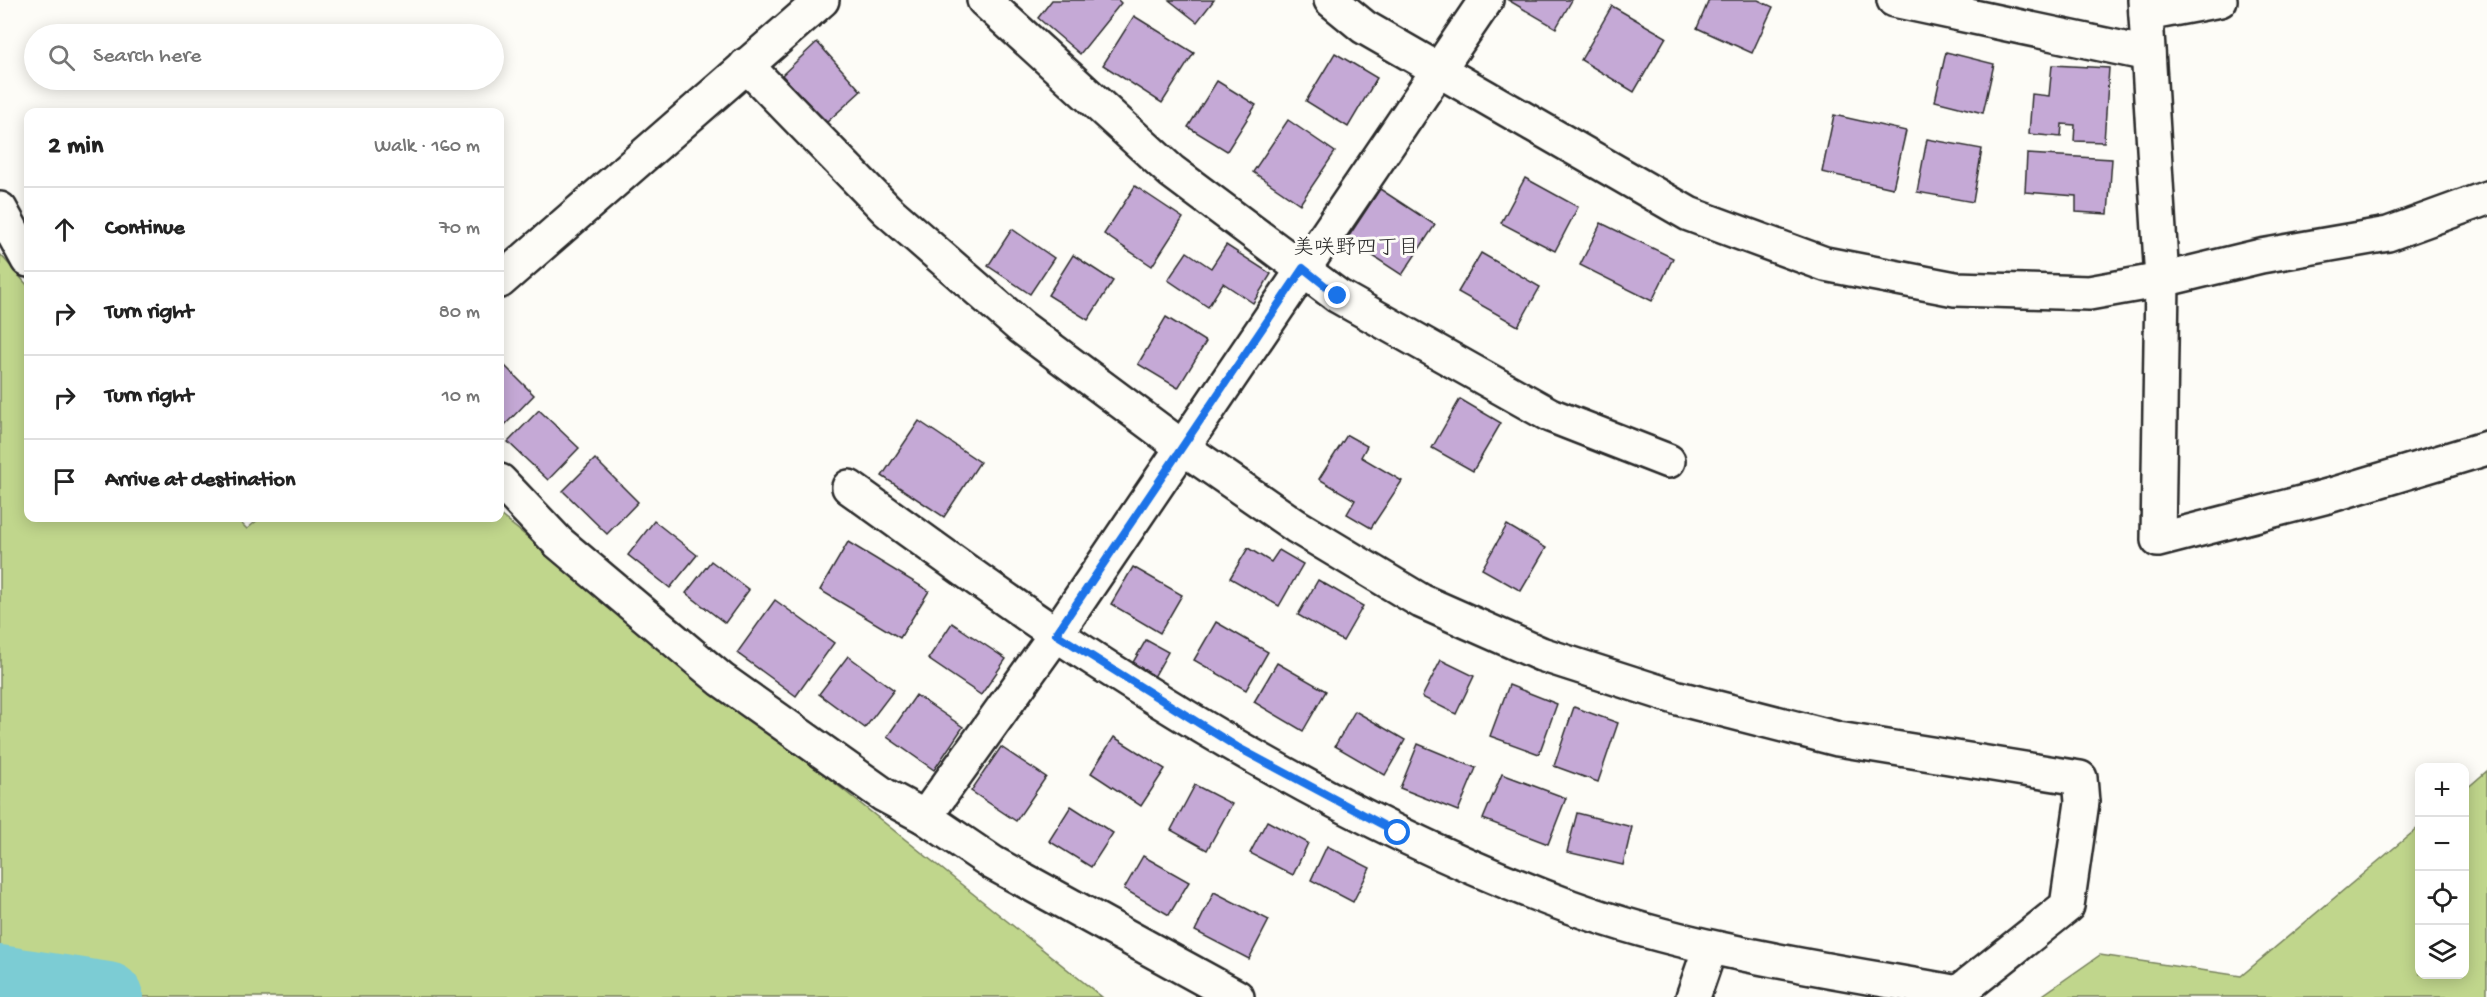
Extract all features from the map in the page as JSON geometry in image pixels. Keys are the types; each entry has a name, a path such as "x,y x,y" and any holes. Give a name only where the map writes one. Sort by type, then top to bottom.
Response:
{"street":[{"path":"504,278 822,0"},
{"path":"984,0 1171,171 1338,296 1550,415 1668,461"},
{"path":"1331,0 1364,27 1689,214 1825,264 1955,289 2089,293 2162,280 2261,256 2388,234 2487,198"},
{"path":"925,817 1056,634 1486,0"},
{"path":"1894,0 2148,54"},
{"path":"2220,0 2146,7 2162,280 2158,540 2328,496 2487,448"},
{"path":"746,65 887,210 1021,327 1182,447 1296,526 1421,601 1541,654 1677,698 1838,739 2080,778 2082,802 2067,906 1958,993 1710,948 1572,907 1398,833 1237,747 1056,634 849,487"},
{"path":"0,209 24,253"},
{"path":"504,485 558,542 722,680 884,795 925,817 993,863 1237,997"},
{"path":"1693,997 1710,948"}],"green space":[{"path":"0,254 24,281 24,522 240,522 247,529 255,522 504,522 504,518 1102,997 0,997"},
{"path":"2487,771 2487,997 2040,997 2100,955 2241,976 2415,830 2415,979 2469,979 2469,787"}],"building":[{"path":"1052,0 1118,0 1121,3 1080,54 1038,18"},
{"path":"1169,0 1214,0 1197,22"},
{"path":"1508,0 1572,0 1556,28"},
{"path":"1709,0 1758,0 1773,7 1752,53 1697,28"},
{"path":"1612,6 1666,37 1634,92 1581,60"},
{"path":"1134,16 1194,53 1162,103 1103,65"},
{"path":"817,42 861,91 826,123 782,75"},
{"path":"1946,52 1994,64 1983,113 1935,101"},
{"path":"1335,53 1377,78 1348,127 1306,101"},
{"path":"2052,65 2109,68 2104,142 2074,141 2075,125 2062,124 2061,137 2029,134 2032,94 2049,96"},
{"path":"1217,81 1256,105 1227,151 1188,127"},
{"path":"1834,115 1906,131 1893,188 1822,172"},
{"path":"1288,120 1335,152 1300,204 1253,172"},
{"path":"1927,139 1982,149 1973,202 1917,192"},
{"path":"2027,154 2112,159 2108,214 2076,212 2076,196 2025,192"},
{"path":"1525,178 1578,207 1555,251 1501,223"},
{"path":"1135,186 1183,218 1152,266 1104,234"},
{"path":"1380,189 1435,225 1402,275 1347,239"},
{"path":"1601,223 1673,258 1652,301 1580,265"},
{"path":"1012,229 1054,258 1030,294 988,266"},
{"path":"1226,245 1271,274 1253,303 1223,283 1208,307 1168,280 1187,252 1211,268"},
{"path":"1481,253 1540,287 1518,326 1458,292"},
{"path":"1073,255 1113,281 1088,320 1048,295"},
{"path":"1166,317 1206,342 1178,388 1138,364"},
{"path":"504,365 534,395 504,426"},
{"path":"1460,399 1501,423 1473,471 1432,448"},
{"path":"539,410 579,448 548,480 508,442"},
{"path":"919,421 980,462 944,517 882,476"},
{"path":"1347,435 1367,446 1361,457 1402,481 1371,528 1347,514 1355,500 1319,479"},
{"path":"595,459 638,502 607,534 563,491"},
{"path":"654,521 697,555 670,588 628,555"},
{"path":"1507,525 1546,548 1521,591 1482,569"},
{"path":"848,542 929,591 900,638 820,590"},
{"path":"1248,548 1271,562 1279,550 1303,564 1279,606 1230,578"},
{"path":"711,561 749,590 725,623 686,593"},
{"path":"1133,567 1182,595 1160,633 1111,604"},
{"path":"1318,580 1363,606 1343,641 1298,615"},
{"path":"775,600 834,643 796,696 737,653"},
{"path":"1216,622 1268,652 1246,690 1194,660"},
{"path":"952,623 1006,659 981,695 928,659"},
{"path":"1146,640 1168,652 1154,677 1132,664"},
{"path":"848,656 894,690 865,728 819,694"},
{"path":"1441,660 1474,676 1456,714 1422,697"},
{"path":"1277,663 1326,691 1303,731 1254,702"},
{"path":"1509,685 1557,704 1539,754 1490,736"},
{"path":"916,695 963,727 934,770 887,737"},
{"path":"1574,707 1618,723 1598,782 1554,766"},
{"path":"1355,711 1405,740 1385,775 1335,746"},
{"path":"1114,737 1165,769 1141,806 1091,773"},
{"path":"1418,744 1476,768 1458,811 1400,788"},
{"path":"1001,747 1046,777 1016,821 971,791"},
{"path":"1502,774 1566,798 1548,844 1483,819"},
{"path":"1195,785 1232,804 1207,850 1171,830"},
{"path":"1071,806 1113,833 1091,867 1049,841"},
{"path":"1577,813 1632,827 1623,865 1567,852"},
{"path":"1267,821 1308,843 1293,875 1250,853"},
{"path":"1327,846 1370,868 1353,902 1311,880"},
{"path":"1143,856 1189,882 1169,915 1124,889"},
{"path":"1214,892 1269,920 1249,959 1195,931"}],"waterway":[{"path":"0,980 108,997"}],"district":[{"name":"美咲野四丁目","path":"1356,249"}],"route":[{"path":"1338,296 1303,268 1056,634 1237,747 1398,833"}]}
